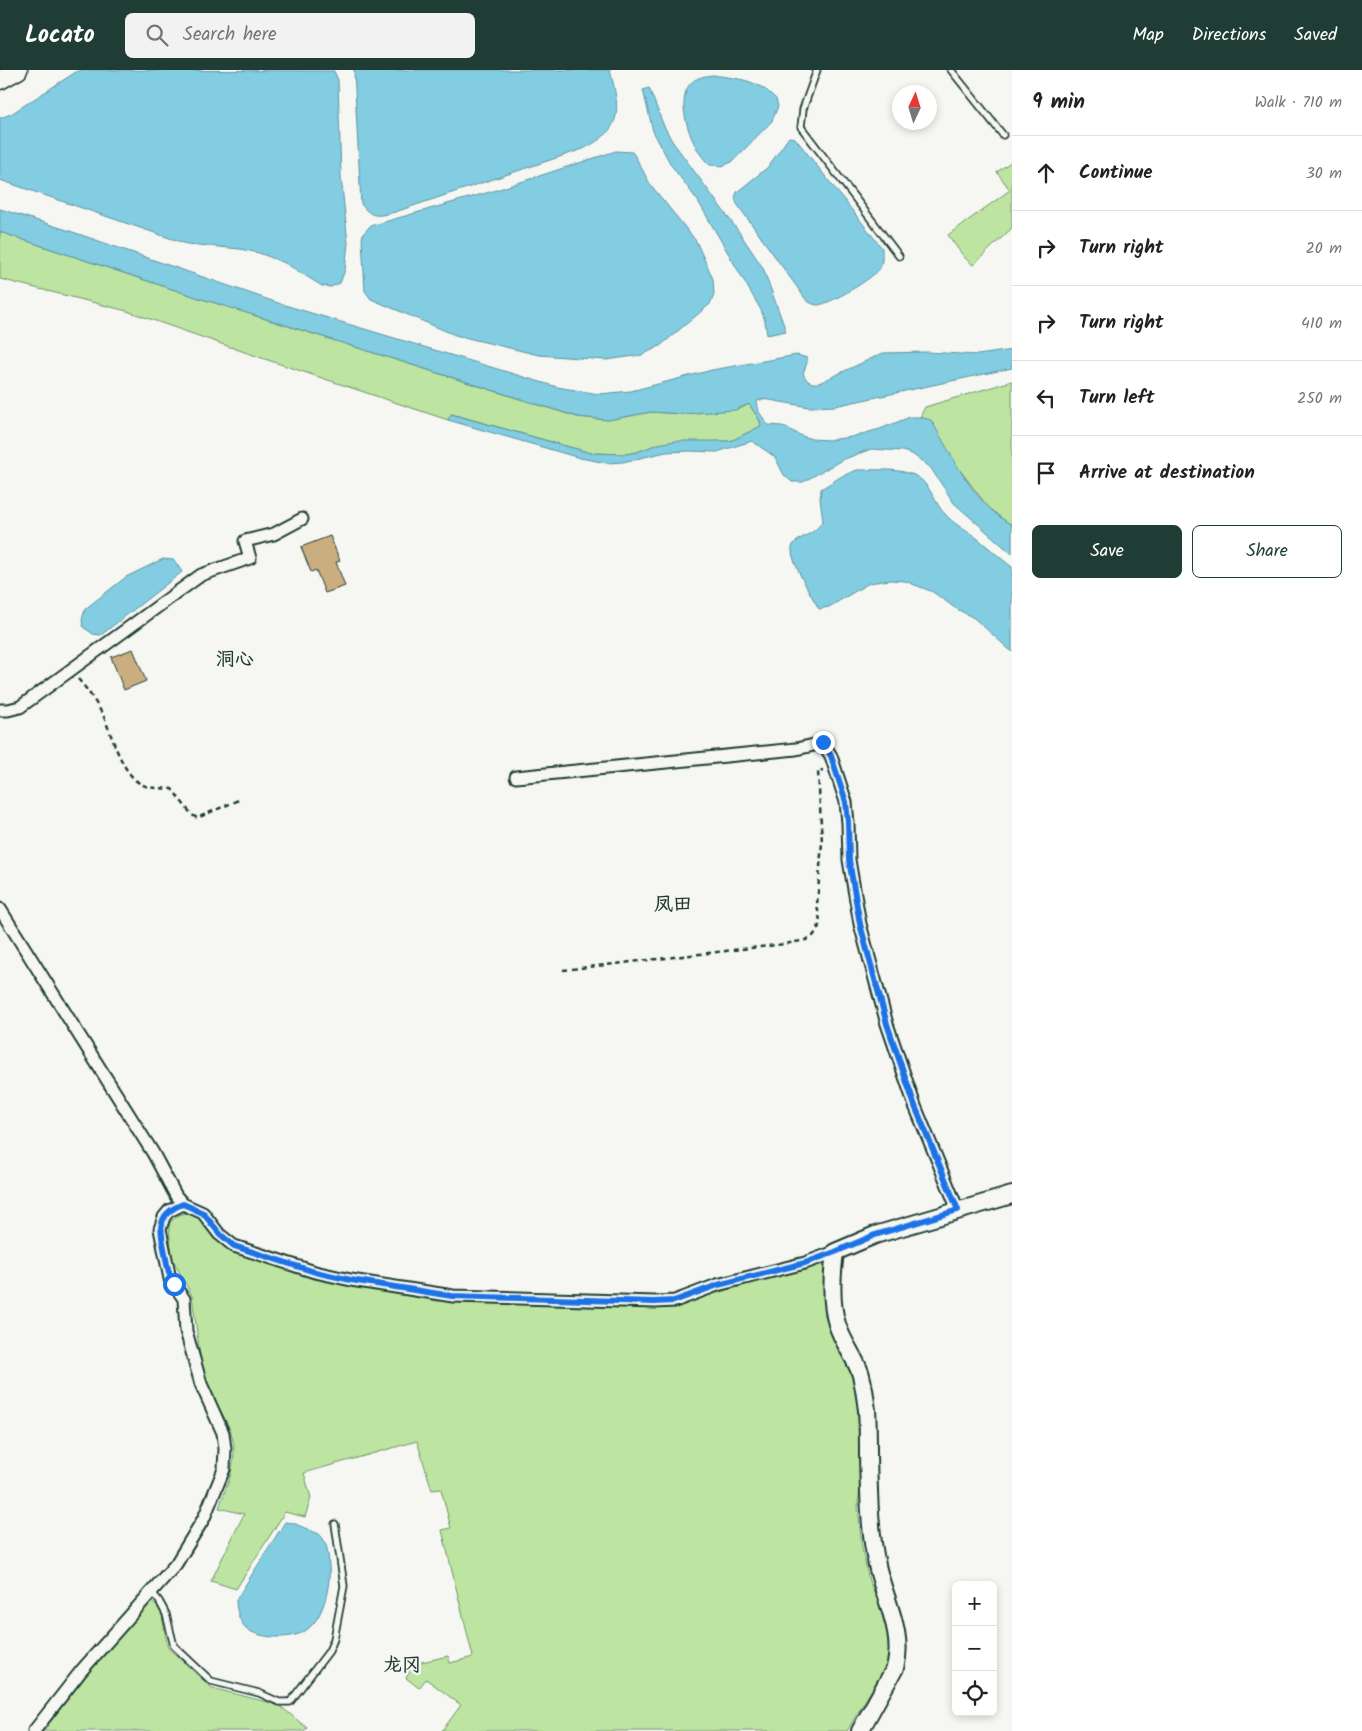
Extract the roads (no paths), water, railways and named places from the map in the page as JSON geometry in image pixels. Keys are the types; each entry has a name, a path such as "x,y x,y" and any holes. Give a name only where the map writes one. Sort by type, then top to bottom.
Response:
{"main road":[{"path":"0,80 18,70"}],"street":[{"path":"0,710 20,707 201,576 250,558 245,541 274,534 302,519"},
{"path":"516,777 796,749 823,742 827,748 846,802 849,860 860,924 887,1024 915,1106 958,1210"},
{"path":"0,909 153,1153 176,1196 183,1204 203,1213 220,1234 234,1246 315,1272 351,1280 452,1296 665,1302 684,1298 725,1283 805,1263 875,1235 1012,1195"},
{"path":"34,1731 81,1672 176,1564 204,1518 224,1469 225,1448 223,1433 201,1384 186,1331 184,1299 170,1279 160,1229 164,1217 169,1211 183,1204"},
{"path":"835,1252 833,1292 836,1321 860,1372 864,1388 874,1547 882,1586 898,1641 895,1668 860,1731"}],"lane":[{"path":"817,70 803,109 801,127 899,256"},
{"path":"951,70 1003,135"},
{"path":"151,1591 166,1614 174,1646 211,1681 258,1693 279,1702 290,1702 329,1651 334,1638 344,1586 335,1524"}],"water":[{"path":"79,70 334,71 338,80 341,177 348,243 345,270 340,283 331,287 322,286 285,263 259,253 240,249 187,244 0,180 0,118 11,114"},
{"path":"354,70 610,70 616,96 616,117 606,134 583,149 395,212 376,215 369,212 361,204"},
{"path":"713,75 739,79 762,87 776,99 778,106 772,121 732,162 722,166 710,165 697,149 687,126 685,113 686,91 691,83 698,78"},
{"path":"649,88 672,141 763,268 786,331 767,335 761,310 698,201 671,165 653,131 643,90"},
{"path":"789,137 795,138 882,248 882,263 876,272 861,284 824,304 818,305 807,301 737,204 735,198 737,192 768,167"},
{"path":"616,151 632,152 650,184 696,241 713,279 714,294 710,304 660,346 642,355 606,360 539,355 455,335 371,299 365,291 362,239 363,234 370,226 493,191"},
{"path":"0,209 64,229 278,303 557,387 599,394 631,391 712,370 797,355 807,358 803,373 805,378 813,383 819,383 883,353 927,352 978,355 1012,350 1012,368 835,406 809,407 764,399 757,401 759,412 768,425 782,426 812,439 829,440 851,437 880,429 910,417 931,420 956,464 975,492 998,516 1012,525 1012,554 954,503 930,467 912,454 902,451 871,449 842,460 803,482 792,482 784,475 775,457 752,441 717,452 666,452 623,462 607,463 580,458 448,420 451,414 591,453 626,454 675,441 733,440 761,426 760,421 749,404 735,410 682,414 651,412 608,420 578,417 196,297 0,232"},
{"path":"857,470 900,471 919,478 924,482 948,517 1012,567 1012,652 974,618 955,608 933,592 905,581 890,580 869,583 829,607 819,609 806,587 793,558 793,545 817,528 823,520 820,499 821,489 842,476"},
{"path":"163,559 174,560 182,572 101,635 93,634 83,627 82,620 85,609 126,577"},
{"path":"285,1522 293,1523 322,1537 328,1553 329,1583 321,1611 311,1626 305,1631 292,1636 266,1636 251,1632 241,1622 236,1600"}],"district":[{"name":"洞心","path":"235,660"},
{"name":"凤田","path":"673,905"},
{"name":"龙冈","path":"402,1666"}]}
